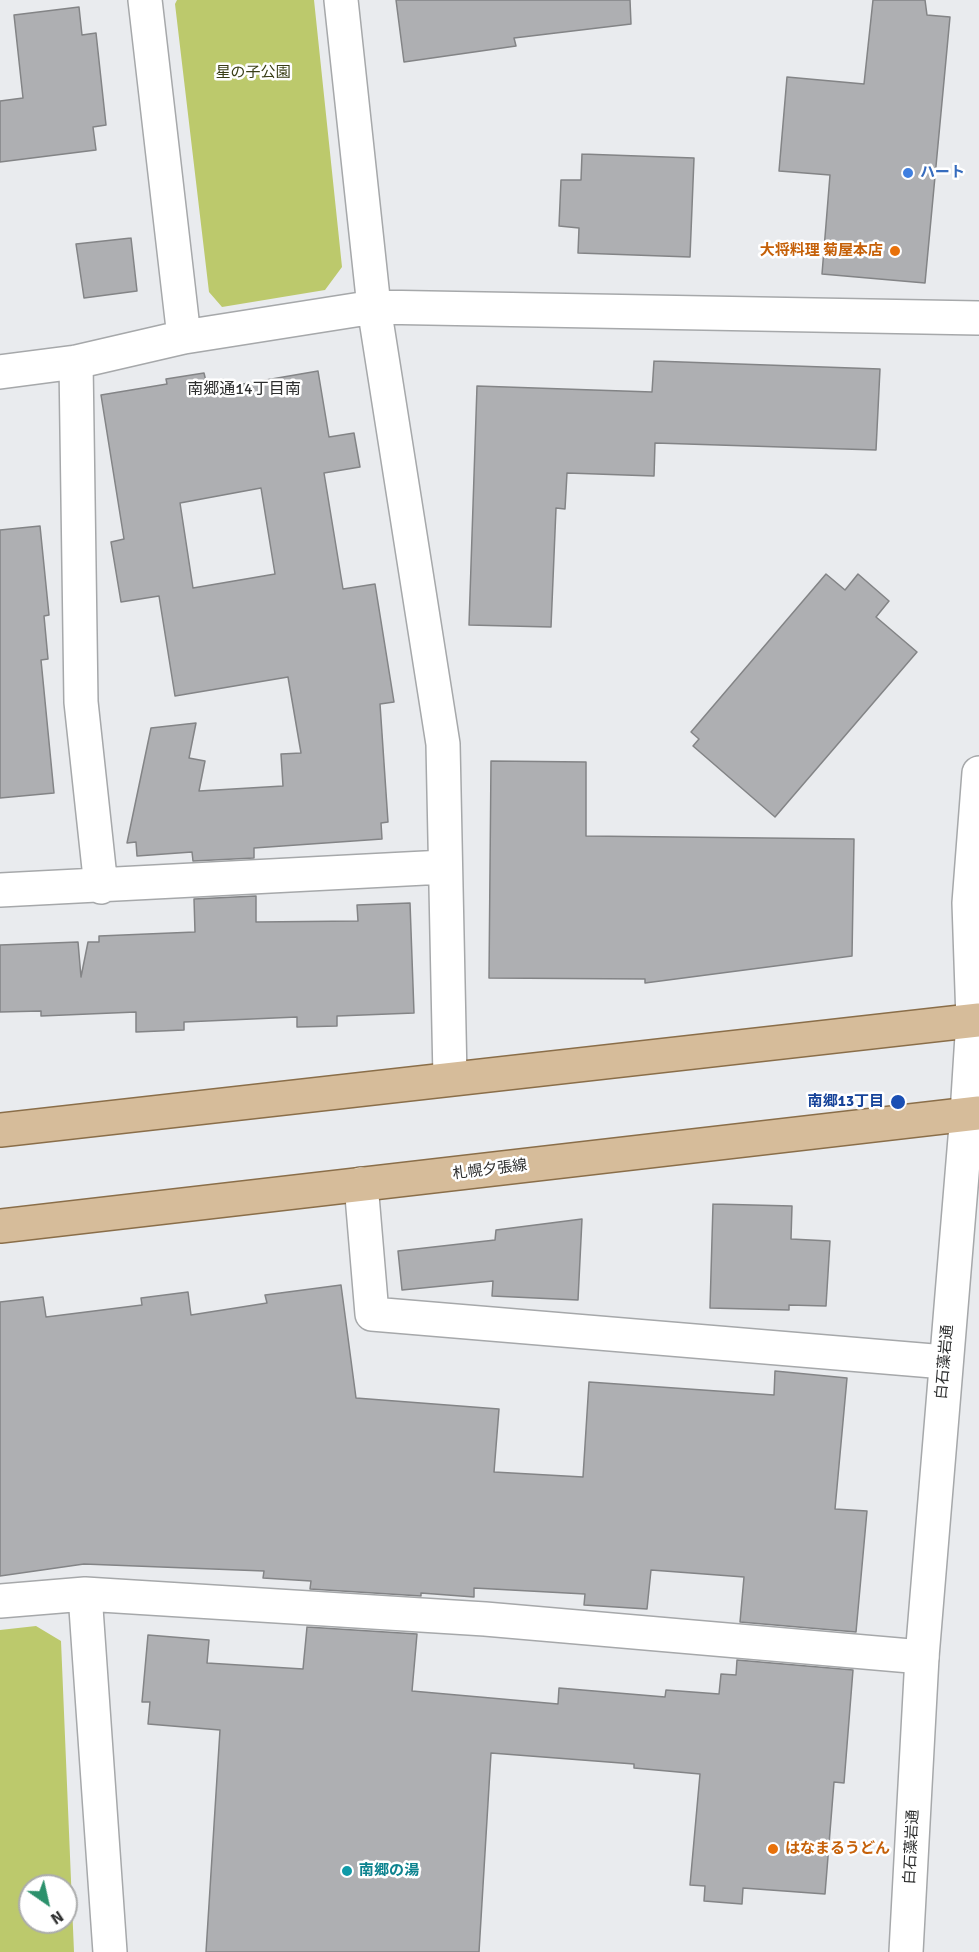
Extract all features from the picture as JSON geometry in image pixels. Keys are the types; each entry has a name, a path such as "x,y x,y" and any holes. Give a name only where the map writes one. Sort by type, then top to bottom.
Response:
{"main road":[{"path":"0,1130 976,1020"},
{"name":"札幌夕張線","path":"0,1226 973,1114"}],"street":[{"path":"145,0 184,337"},
{"path":"340,0 374,307 443,744 450,1078"},
{"path":"0,372 76,362 184,337 374,307 979,318"},
{"path":"76,362 81,702 101,887"},
{"name":"白石藻岩通","path":"906,1952 922,1657 945,1362 973,1114 976,1020 969,903 979,773"},
{"path":"0,890 101,887 444,867"},
{"path":"362,1184 372,1314 945,1362"},
{"path":"0,1601 85,1594 486,1619 922,1657"},
{"path":"85,1594 110,1952"}],"green space":[{"name":"星の子公園","path":"177,0 314,0 342,267 325,290 222,307 209,292 175,4"},
{"path":"36,1626 61,1641 71,1874 18,1874 18,1934 73,1934 74,1952 0,1952 0,1630"}],"building":[{"path":"396,0 630,0 631,24 514,38 516,46 404,62"},
{"path":"873,0 925,0 927,15 950,17 925,283 822,274 830,175 779,171 787,77 864,84"},
{"path":"79,7 82,35 96,33 106,125 93,127 96,150 0,162 0,101 23,98 14,15"},
{"path":"582,154 694,158 690,257 578,253 579,228 559,226 561,180 581,180"},
{"path":"131,238 137,291 84,298 76,244"},
{"path":"654,361 880,369 876,450 655,443 654,476 567,473 565,509 556,508 551,627 469,625 477,386 652,392"},
{"path":"318,371 329,437 354,433 360,467 324,473 343,589 375,584 394,702 380,704 388,822 381,823 382,839 254,848 254,858 193,861 192,852 137,856 136,842 127,843 151,728 196,723 189,758 205,761 199,791 283,786 281,754 301,753 288,677 175,696 159,596 121,602 111,542 124,539 101,395 167,384 166,379 204,373 208,390","holes":["261,488 275,574 193,588 180,503"]},
{"path":"40,526 49,615 44,616 48,659 41,660 54,793 0,798 0,530"},
{"path":"826,574 845,590 858,574 889,601 876,617 917,652 775,817 693,746 699,739 691,732"},
{"path":"491,761 586,762 586,836 854,839 852,956 645,983 645,979 489,978"},
{"path":"256,896 256,922 358,921 357,905 410,903 414,1013 337,1016 337,1026 297,1027 297,1017 184,1022 184,1030 136,1032 136,1012 41,1016 41,1011 0,1012 0,945 78,942 81,977 88,942 99,942 99,936 195,932 194,899"},
{"path":"713,1204 792,1206 791,1239 830,1241 826,1306 789,1305 789,1310 710,1308"},
{"path":"582,1219 578,1300 492,1296 493,1281 402,1290 398,1251 495,1240 496,1230"},
{"path":"341,1285 356,1398 499,1409 494,1472 583,1477 589,1382 774,1395 775,1371 847,1378 835,1509 867,1511 856,1632 740,1622 744,1577 651,1570 647,1609 584,1605 585,1594 474,1588 474,1597 310,1589 311,1581 263,1578 264,1571 84,1564 0,1576 0,1302 43,1297 46,1317 142,1305 141,1298 188,1292 191,1315 267,1303 265,1295"},
{"path":"307,1627 417,1634 412,1691 558,1704 559,1688 665,1697 666,1690 719,1694 721,1674 736,1675 737,1660 853,1670 844,1783 834,1782 825,1894 743,1888 742,1904 704,1901 705,1886 690,1885 700,1774 634,1768 634,1764 491,1753 479,1952 206,1952 220,1730 148,1724 150,1702 142,1702 148,1635 209,1640 207,1663 303,1669"}],"place":[{"name":"ハート","path":"908,173"},
{"name":"大将料理 菊屋本店","path":"895,251"},
{"name":"南郷13丁目","path":"898,1102"},
{"name":"はなまるうどん","path":"773,1849"},
{"name":"南郷の湯","path":"347,1871"}],"district":[{"name":"南郷通14丁目南","path":"244,390"}]}
